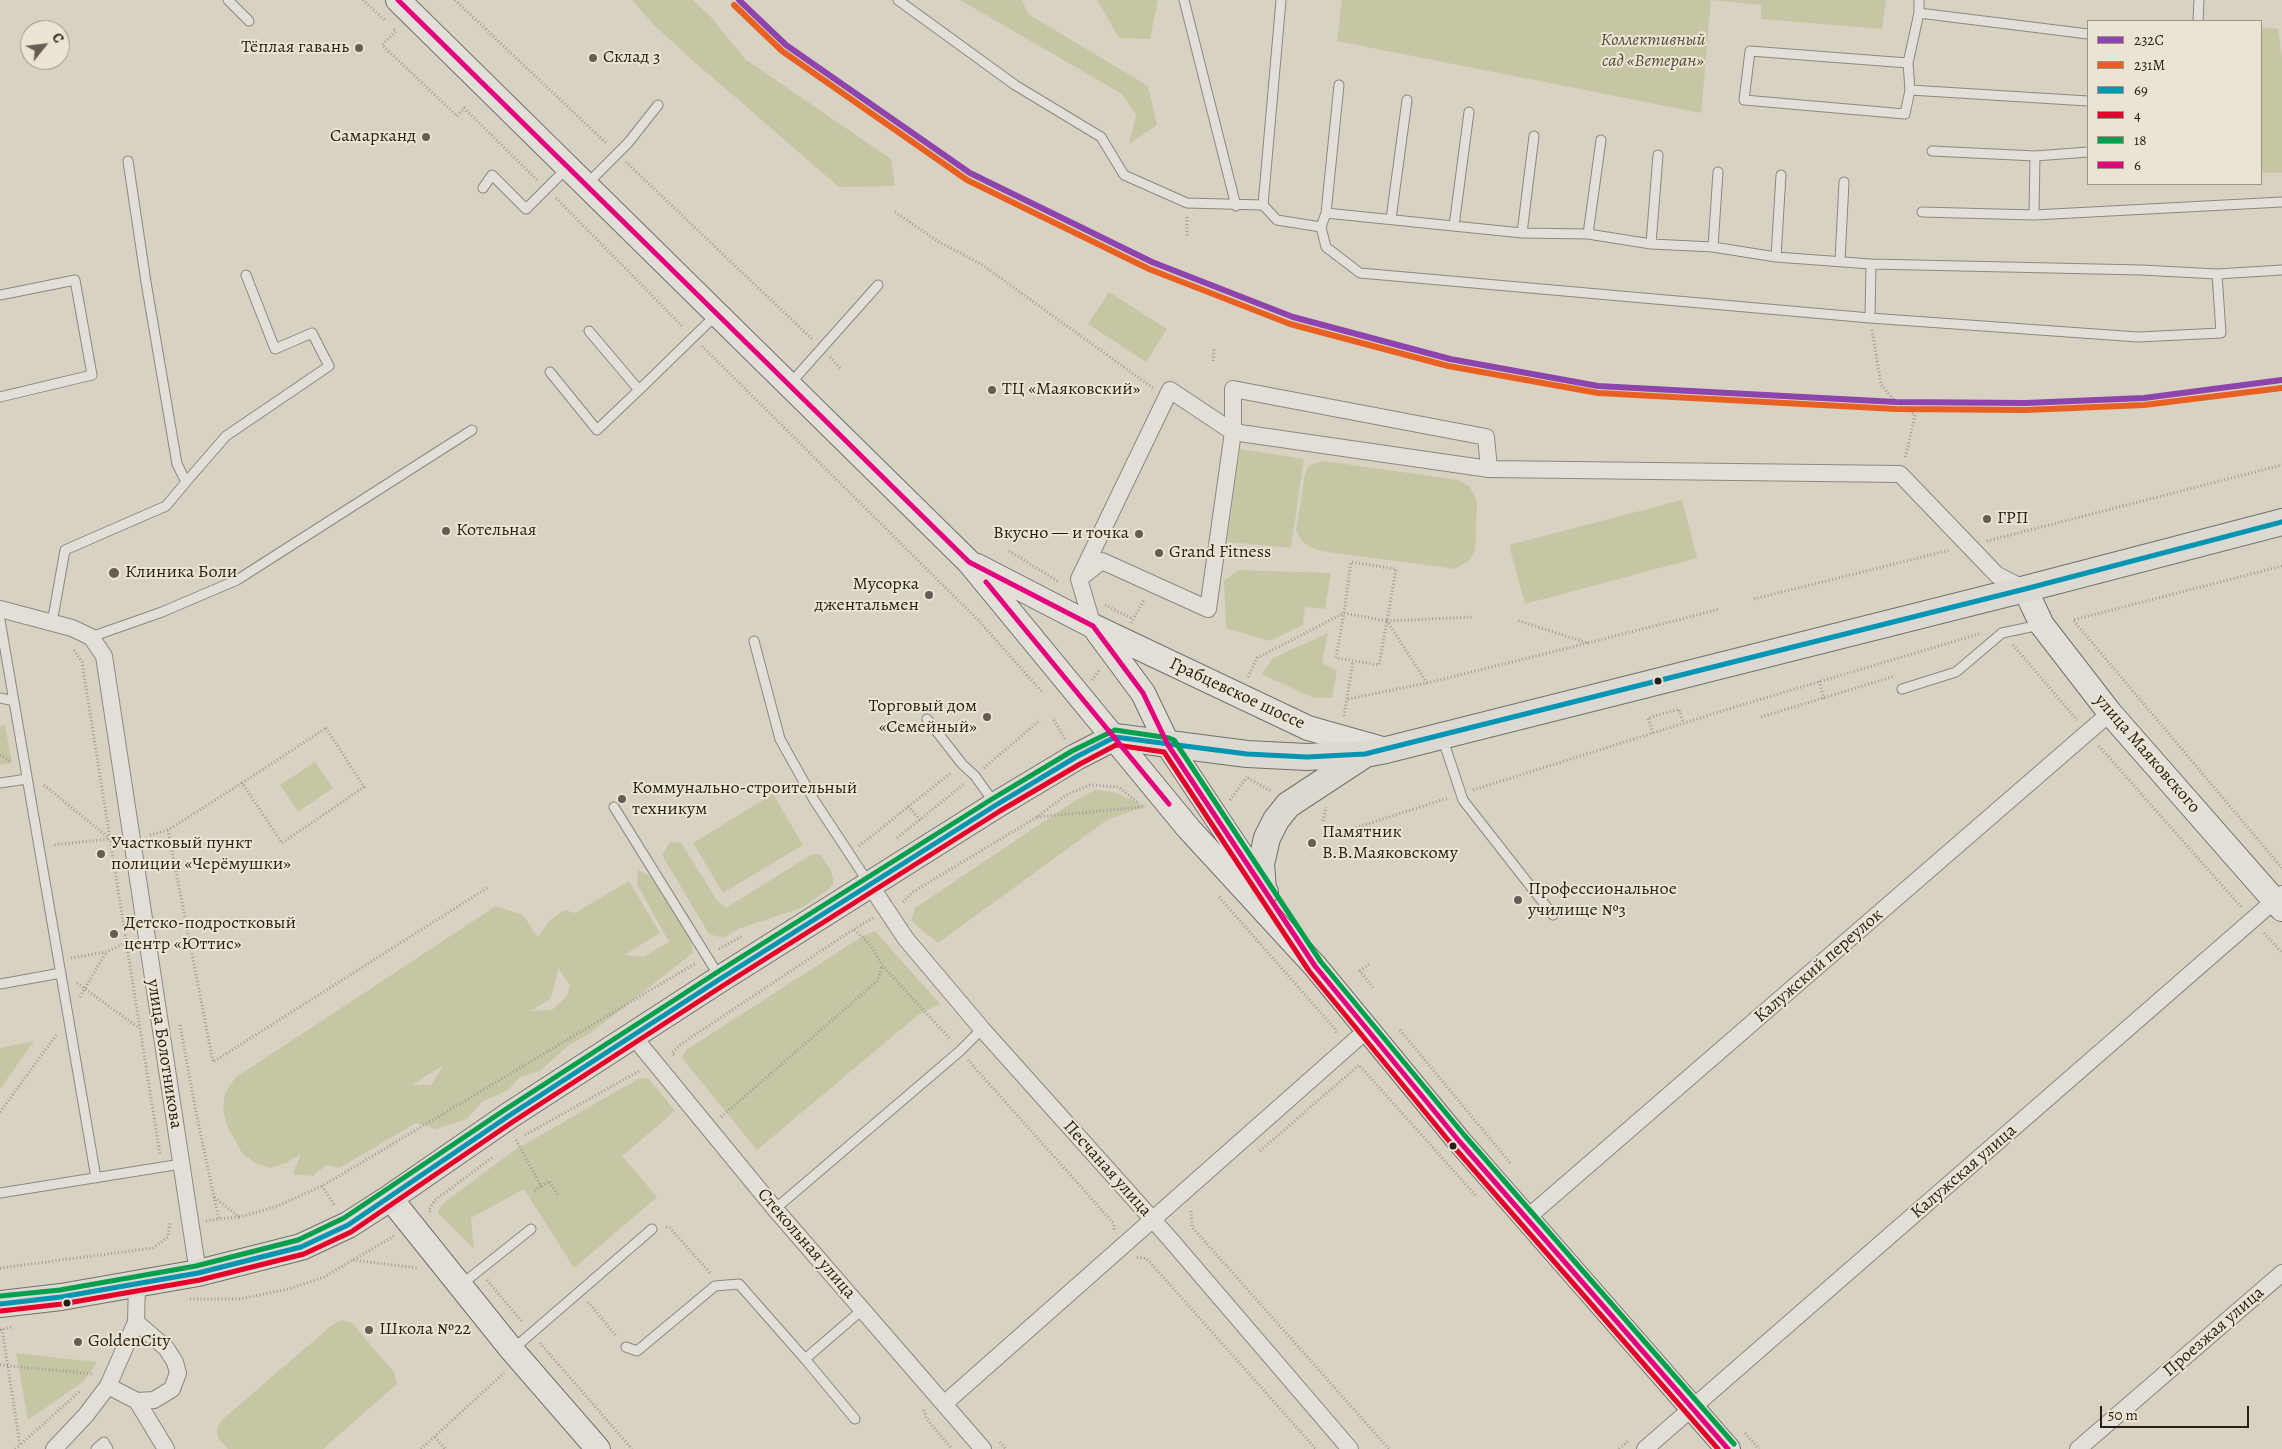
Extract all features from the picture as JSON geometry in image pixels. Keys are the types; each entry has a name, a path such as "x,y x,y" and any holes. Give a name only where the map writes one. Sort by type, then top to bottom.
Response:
{"main road":[{"path":"398,0 969,562 1189,829 1315,966 1459,1141 1728,1449"},
{"name":"Грабцевское шоссе","path":"969,562 1093,626 1308,728 1375,752 1442,737 2282,522"},
{"name":"улица Маяковского","path":"2025,589 2042,625 2110,714 2279,902"},
{"path":"1093,626 1143,693 1168,745 1315,966"},
{"path":"0,1304 61,1298 198,1273 301,1247 348,1225 510,1114 720,979 996,805 1076,757 1115,737 1168,745 1307,757 1375,752"},
{"path":"1264,889 1261,864 1267,838 1276,820 1288,805 1375,752"},
{"path":"390,1198 459,1286 509,1360 598,1449"}],"street":[{"path":"1079,578 1102,561 1208,609 1233,432 1233,389 1486,437 1489,469"},
{"path":"1093,626 1079,578 1170,390 1233,432 1489,469 1900,474 1997,575 2025,589"},
{"path":"0,609 72,628 90,637"},
{"name":"улица Болотникова","path":"90,637 104,656 198,1273"},
{"name":"Калужский переулок","path":"1527,1218 2110,714"},
{"name":"Песчаная улица","path":"870,884 906,939 982,1030 1152,1218 1350,1449"},
{"name":"Калужская улица","path":"1645,1449 2252,920 2279,902"},
{"path":"944,1404 1152,1218 1368,1029"},
{"name":"Стекольная улица","path":"633,1036 774,1210 983,1449"},
{"name":"Проезжая улица","path":"2078,1449 2282,1273"},
{"path":"54,1449 86,1415 103,1380 136,1322 137,1283"},
{"path":"136,1322 166,1348 175,1362 178,1373 172,1389 154,1400 137,1401"},
{"path":"103,1380 137,1401 166,1449"}],"lane":[{"path":"228,0 249,21"},
{"path":"898,0 1015,85 1101,136 1124,175 1187,203 1236,206 1263,205"},
{"path":"1184,0 1236,206"},
{"path":"1281,0 1263,205 1277,220 1321,227"},
{"path":"1908,63 1750,52 1744,100 1906,114 1910,90 1908,63 1919,13 1919,0"},
{"path":"2198,20 2199,0"},
{"path":"1919,13 2087,34"},
{"path":"1339,85 1326,213 1321,227 1326,247 1360,273 1870,318 2138,337 2221,333 2217,274"},
{"path":"1910,90 2087,101"},
{"path":"1391,219 1408,100"},
{"path":"585,186 617,154 658,105"},
{"path":"1454,226 1468,112"},
{"path":"1522,233 1534,136"},
{"path":"1588,234 1602,140"},
{"path":"1932,151 2035,156 2087,152"},
{"path":"1651,244 1658,155"},
{"path":"2034,215 2035,156"},
{"path":"128,161 175,454 177,464 186,482"},
{"path":"483,188 492,175 526,209 567,168"},
{"path":"1713,247 1718,172"},
{"path":"1776,257 1781,176"},
{"path":"1840,261 1844,182"},
{"path":"1922,212 2034,215 2282,202"},
{"path":"1326,213 1522,233 1588,234 1651,244 1713,247 1776,257 1871,264 2141,270 2217,274 2282,270"},
{"path":"1870,318 1871,264"},
{"path":"52,623 65,550 166,506 226,436 328,366 312,333 275,349 246,274"},
{"path":"0,295 75,280 92,375 0,397"},
{"path":"789,385 878,285"},
{"path":"550,372 597,430 717,314"},
{"path":"589,331 639,390"},
{"path":"90,637 162,612 237,580 472,430"},
{"path":"0,620 96,1178"},
{"path":"1902,689 1956,672 2002,633 2042,625"},
{"path":"754,641 780,739 814,800 870,884"},
{"path":"0,698 14,701"},
{"path":"927,719 962,764 975,776 996,805"},
{"path":"1442,737 1463,800 1553,915"},
{"path":"0,782 27,775"},
{"path":"614,806 720,979"},
{"path":"0,984 61,973"},
{"path":"774,1210 982,1030"},
{"path":"0,1193 181,1164"},
{"path":"459,1286 531,1228"},
{"path":"509,1360 532,1334 652,1229"},
{"path":"626,1347 637,1351 715,1286 739,1284 855,1419"},
{"path":"805,1359 862,1310"},
{"path":"96,1449 104,1442 108,1449"}],"path":[{"path":"455,0 822,348"},
{"path":"1187,203 1187,236"},
{"path":"896,212 939,242 981,264 1166,397"},
{"path":"1870,318 1881,385 1896,402 1915,415 1900,474"},
{"path":"1213,361 1214,349"},
{"path":"1754,599 1969,546 2282,465"},
{"path":"1009,551 1084,594 1142,624"},
{"path":"1351,562 1396,570 1380,665 1336,658 1344,613 1351,562"},
{"path":"2282,566 2073,620 2282,868"},
{"path":"1348,698 1426,682 1720,609"},
{"path":"1241,674 1248,678 1258,658 1344,613 1387,621 1473,617"},
{"path":"1516,620 1588,643"},
{"path":"1387,621 1426,682"},
{"path":"1340,835 1355,828 1683,723 1999,628 2088,733 2282,953"},
{"path":"73,648 82,662 162,1168"},
{"path":"1344,718 1353,661"},
{"path":"1819,681 1824,699"},
{"path":"1761,717 1876,682"},
{"path":"1652,733 1648,718 1678,709 1683,723"},
{"path":"893,842 975,776 1040,720"},
{"path":"242,782 282,843 364,787 326,728 242,782 168,830 213,1062 487,888"},
{"path":"850,854 962,764"},
{"path":"27,775 110,839"},
{"path":"902,904 913,892 1037,817 1066,796 1090,785 1119,787 1143,807 1148,814"},
{"path":"908,806 920,820"},
{"path":"1037,817 1143,807"},
{"path":"39,846 110,839"},
{"path":"1215,892 1335,1029"},
{"path":"676,1059 672,1053 681,1044 854,929 871,946 882,965 1114,1224 1114,1235"},
{"path":"209,1172 219,1219 240,1217 275,1208 322,1186 748,932"},
{"path":"57,960 106,952 125,943"},
{"path":"1369,964 1360,971 1374,989"},
{"path":"721,1117 878,980 882,965"},
{"path":"61,973 85,988 139,1028"},
{"path":"1400,1030 1512,1166"},
{"path":"1256,1155 1359,1065"},
{"path":"509,1146 516,1140 633,1073 647,1069"},
{"path":"715,1110 727,1124"},
{"path":"516,1140 541,1186"},
{"path":"435,1217 429,1210 435,1200 494,1156"},
{"path":"533,1192 549,1181 558,1195"},
{"path":"214,1197 240,1217"},
{"path":"1197,1206 1190,1212 1192,1227 1389,1449"},
{"path":"0,1268 153,1248 168,1237 169,1213"},
{"path":"652,1229 656,1226 670,1228 712,1275 715,1286"},
{"path":"184,1299 240,1299 288,1289 324,1277 395,1235 400,1242"},
{"path":"1135,1257 1147,1258 1316,1449"},
{"path":"352,1260 421,1268 416,1262"},
{"path":"478,1270 632,1449"},
{"path":"579,1291 626,1347"},
{"path":"20,1445 1,1330 21,1325"},
{"path":"509,1360 512,1378"},
{"path":"421,1449 500,1376"},
{"path":"91,1381 103,1380"},
{"path":"15,1449 84,1387"},
{"path":"435,1437 445,1449"}],"green space":[{"path":"632,0 693,0 711,17 745,59 891,159 895,186 839,187 691,59 653,24"},
{"path":"960,0 1022,0 1028,14 1148,86 1157,125 1129,144 1136,115 1122,94"},
{"path":"1097,0 1158,0 1150,39 1119,38"},
{"name":"Коллективный сад «Ветеран»","path":"1342,0 1711,0 1701,113 1337,41"},
{"path":"1711,0 1886,0 1882,29 1761,19 1761,5"},
{"path":"2262,27 2278,29 2282,58 2282,173 2262,173"},
{"path":"1109,292 1167,329 1146,362 1088,324"},
{"path":"1240,449 1304,459 1291,548 1227,542"},
{"path":"1324,461 1459,480 1469,486 1475,496 1477,506 1475,550 1470,560 1455,569 1320,551 1310,547 1302,541 1296,530 1305,473 1309,466"},
{"path":"1682,500 1697,558 1525,604 1509,545"},
{"path":"1238,570 1331,573 1325,609 1305,607 1303,625 1270,641 1226,628 1224,581"},
{"path":"1328,633 1322,663 1337,670 1332,698 1314,698 1261,674 1273,658"},
{"path":"5,725 12,763 0,765 0,726"},
{"path":"315,762 333,788 298,812 280,785"},
{"path":"1095,790 1114,792 1146,806 1107,820 938,943 911,921 915,908 1076,800"},
{"path":"773,794 803,845 723,893 693,843"},
{"path":"670,842 681,843 717,900 726,908 811,855 820,854 831,870 834,883 828,890 801,908 738,929 723,938 709,934 662,855"},
{"path":"638,870 650,876 691,940 693,953 592,1032 569,1045 540,1071 520,1077 508,1090 482,1102 467,1119 436,1129 416,1123 339,1168 326,1165 313,1176 293,1174 301,1154 286,1163 270,1168 255,1163 242,1153 227,1126 223,1109 225,1093 235,1078 496,906 523,915 538,937 550,920 565,910 575,913 629,881 660,933 624,955 643,957 669,942 637,884","holes":["556,965 570,985 567,996 552,1010 531,1011 551,998 558,969","442,1066 431,1085 412,1085"]},
{"path":"875,931 940,1004 918,1015 757,1150 682,1058 686,1050 863,936"},
{"path":"34,1041 0,1089 0,1048"},
{"path":"648,1078 675,1111 622,1156 657,1197 574,1268 524,1189 471,1218 474,1249 438,1213 441,1205 513,1151 638,1079"},
{"path":"342,1320 352,1323 394,1372 397,1384 323,1449 228,1449 218,1438 217,1428 222,1420 332,1325"},
{"path":"16,1353 97,1362 84,1381 28,1420"}],"transit line":[{"name":"6","path":"398,0 969,562 1093,626 1143,693 1168,745 1315,966 1459,1141 1728,1449"},
{"name":"232C","path":"739,0 786,45 970,173 1152,262 1293,317 1450,359 1598,386 1896,402 2026,403 2144,398 2282,380"},
{"name":"231М","path":"734,5 782,51 967,180 1149,269 1290,324 1448,366 1598,393 1896,409 2026,410 2144,405 2282,388"},
{"name":"69","path":"0,1304 61,1297 198,1273 301,1247 348,1225 510,1115 720,979 996,805 1076,757 1115,737 1247,754 1307,757 1365,754 2025,589 2282,522"},
{"name":"6","path":"986,582 1169,804"},
{"name":"18","path":"0,1296 60,1290 196,1266 298,1240 344,1218 506,1109 716,973 992,799 1072,751 1115,730 1174,740 1321,962 1465,1136 1734,1444"},
{"name":"4","path":"1,1311 62,1304 200,1280 304,1254 351,1232 514,1121 724,985 1000,811 1116,745 1164,752 1309,971 1453,1146 1718,1449"}],"place":[{"name":"Тёплая гавань","path":"359,48"},
{"name":"Склад 3","path":"593,58"},
{"name":"Самарканд","path":"426,137"},
{"name":"ТЦ «Маяковский»","path":"992,390"},
{"name":"ГРП","path":"1987,519"},
{"name":"Котельная","path":"446,531"},
{"name":"Вкусно — и точка","path":"1139,534"},
{"name":"Grand Fitness","path":"1159,553"},
{"name":"Клиника Боли","path":"114,573"},
{"name":"Мусорка джентальмен","path":"929,595"},
{"name":"Торговый дом «Семейный»","path":"987,717"},
{"name":"Коммунально-строительный техникум","path":"622,799"},
{"name":"Памятник В.В.Маяковскому","path":"1312,843"},
{"name":"Участковый пункт полиции «Черёмушки»","path":"101,854"},
{"name":"Профессиональное училище №3","path":"1518,900"},
{"name":"Детско-подростковый центр «Юттис»","path":"114,934"},
{"name":"Школа №22","path":"369,1330"},
{"name":"GoldenCity","path":"78,1342"}]}
